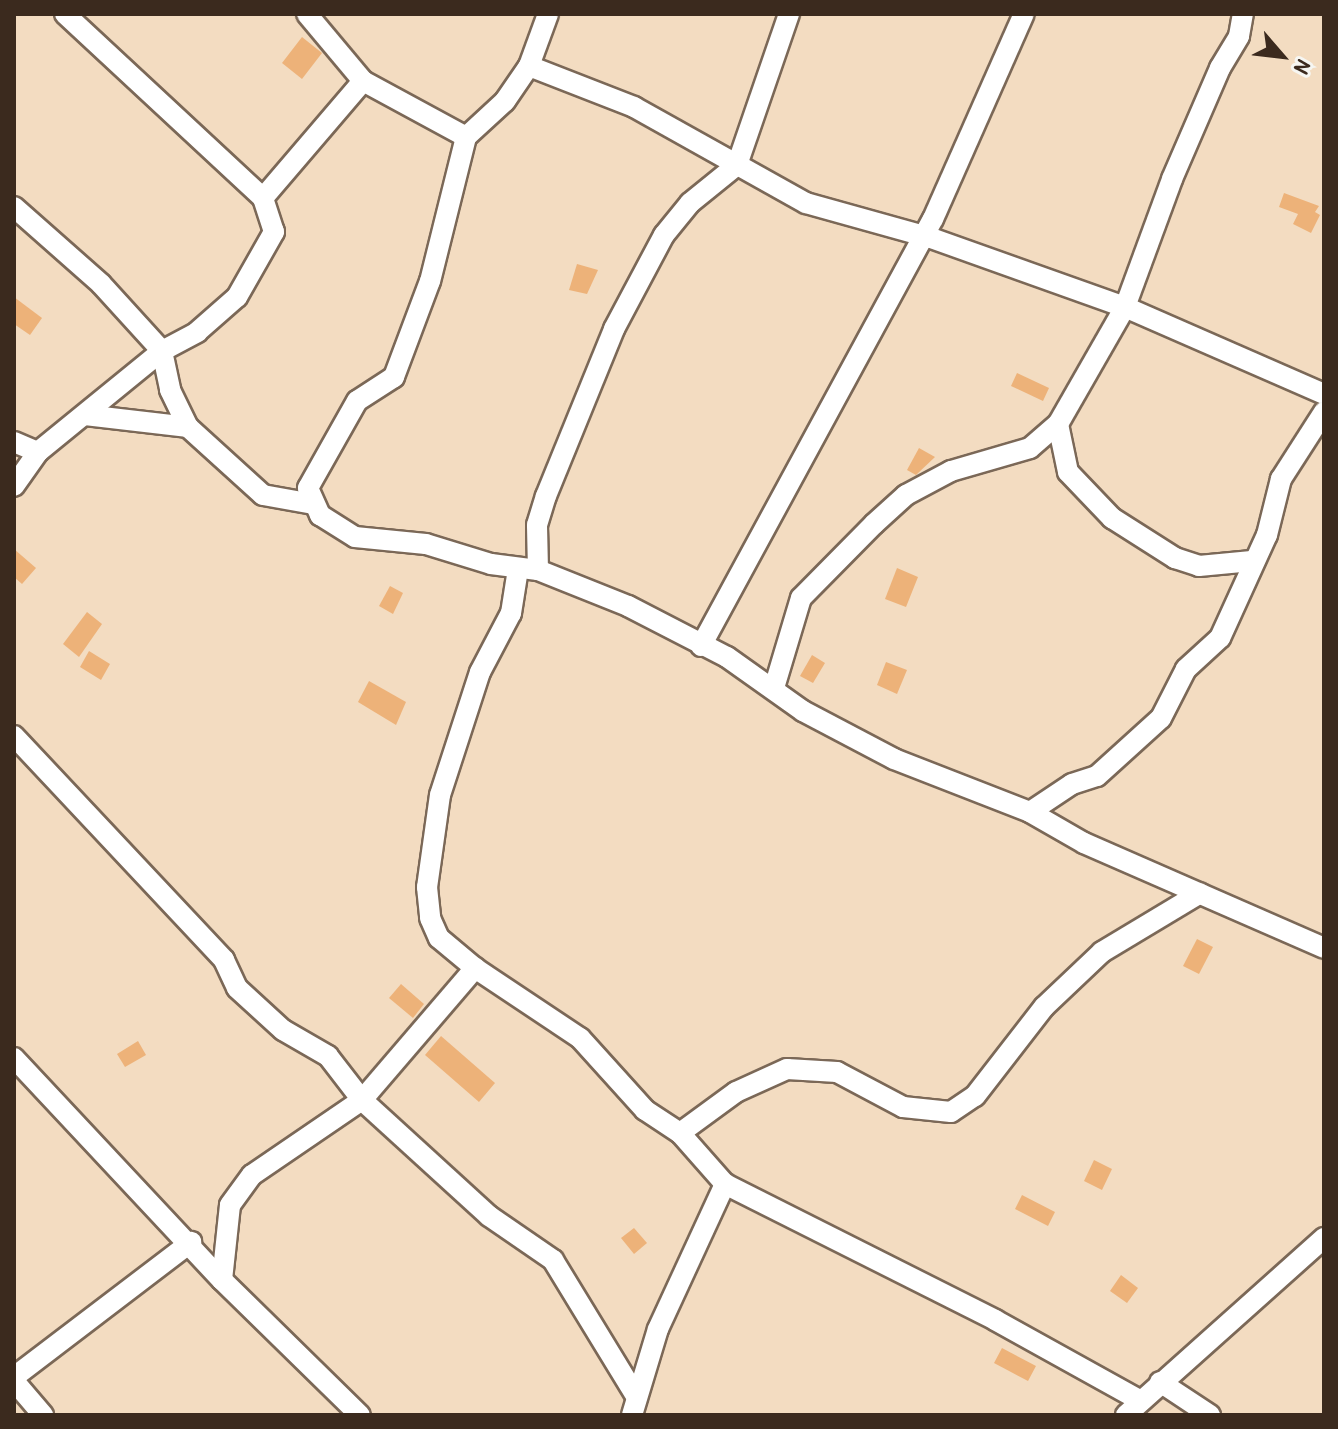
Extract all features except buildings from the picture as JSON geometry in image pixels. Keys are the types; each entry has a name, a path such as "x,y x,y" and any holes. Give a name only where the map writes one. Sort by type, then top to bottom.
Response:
{"street":[{"path":"14,486 38,452 162,351 220,314 255,270 274,232 263,198 65,14"},
{"path":"307,14 363,81 466,137"},
{"path":"548,14 529,66 505,101 466,137 430,281 406,349 394,377 357,401 345,419 328,460 308,488 313,504 332,526 355,537 426,544 528,569 628,606 774,688 803,711 894,759 1030,812 1084,843 1200,893 1266,927 1324,948"},
{"path":"789,14 737,165 690,203 664,235 619,317 546,496 528,569 511,613 480,672 440,795 427,887 439,938 475,968 580,1038 645,1110 680,1133 725,1184 995,1320 1141,1401"},
{"path":"701,646 923,236 991,97 1024,14"},
{"path":"774,688 801,598 874,524 906,495 951,471 1030,448 1058,424 1125,307 1172,179 1220,68 1239,36 1243,14"},
{"path":"529,66 634,107 806,203 923,236 1125,307 1323,395 1281,479 1267,535 1252,561 1220,638 1186,669 1161,718 1097,776 1072,784 1030,812"},
{"path":"263,198 363,81"},
{"path":"14,207 101,284 162,351 170,390 188,427 263,495 313,504"},
{"path":"85,415 188,427"},
{"path":"1058,424 1068,472 1112,518 1175,558 1199,566 1252,561"},
{"path":"14,442 38,452"},
{"path":"14,736 224,960 237,988 283,1030 328,1056 362,1100 489,1216 553,1260 634,1405"},
{"path":"680,1133 736,1092 787,1069 837,1072 903,1107 951,1112 975,1096 1044,1007 1102,952 1200,893"},
{"path":"222,1280 230,1205 252,1175 362,1100 475,968"},
{"path":"14,1058 191,1242 222,1280 360,1415"},
{"path":"634,1405 658,1329 725,1184"},
{"path":"1126,1415 1324,1238"},
{"path":"43,1415 14,1379 191,1242"},
{"path":"1160,1382 1210,1415"}]}
